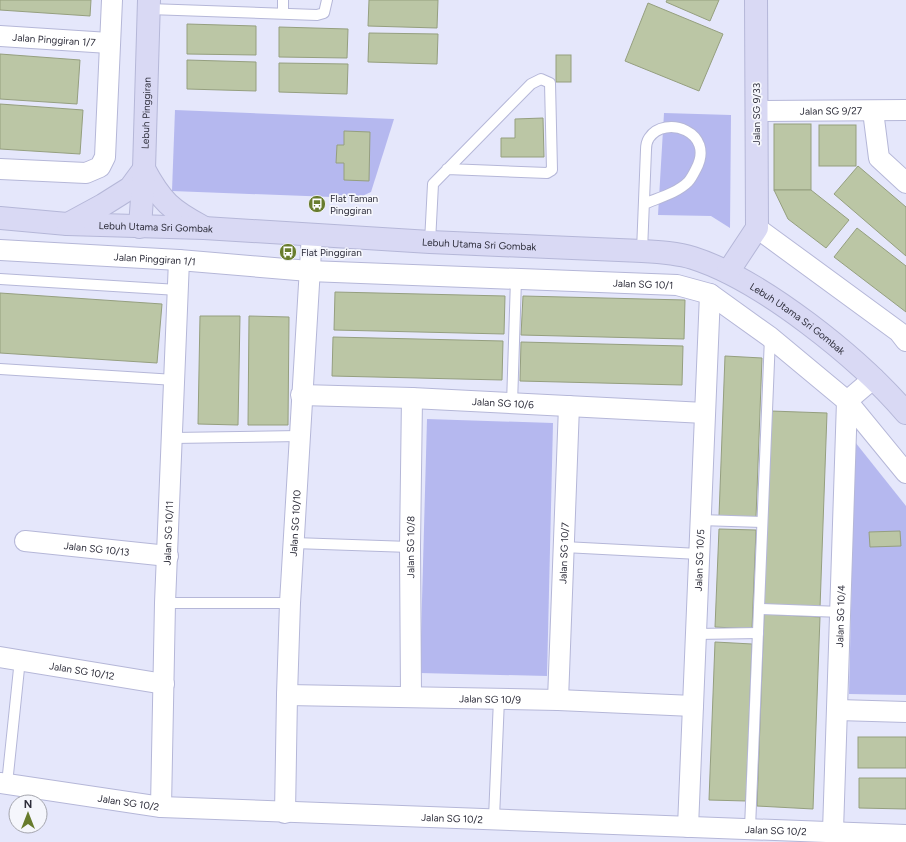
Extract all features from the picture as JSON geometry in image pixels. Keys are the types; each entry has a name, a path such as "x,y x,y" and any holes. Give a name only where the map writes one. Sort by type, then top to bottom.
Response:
{"street":[{"path":"0,169 86,172 100,167 105,157 112,0"},
{"name":"Jalan SG 9/33","path":"756,0 757,228"},
{"name":"Lebuh Pinggiran","path":"140,227 144,169 149,4"},
{"name":"Jalan Pinggiran 1/7","path":"0,36 109,43"},
{"name":"Jalan SG 9/27","path":"756,111 906,110"},
{"path":"873,111 880,158 906,183"},
{"path":"67,224 103,205 130,188 144,169 164,201 178,213 204,228"},
{"name":"Lebuh Utama Sri Gombak","path":"0,218 67,224 204,228 430,242 642,251 677,254 728,272 790,310 874,378 906,413"},
{"path":"728,272 757,228 904,332"},
{"name":"Jalan SG 10/10","path":"285,813 290,603 301,395 312,234"},
{"name":"Jalan Pinggiran 1/1","path":"0,250 179,260 309,271"},
{"name":"Jalan SG 10/11","path":"161,807 166,604 179,260"},
{"name":"Jalan SG 10/1","path":"309,271 677,285 710,294 770,338 847,401 906,473"},
{"name":"Jalan SG 10/5","path":"688,827 710,294"},
{"path":"847,401 874,378"},
{"name":"Jalan SG 10/6","path":"301,395 412,398 705,413"},
{"name":"Jalan SG 10/8","path":"411,696 410,548 412,398"},
{"name":"Jalan SG 10/4","path":"833,831 842,612 847,401"},
{"name":"Jalan SG 10/7","path":"558,700 569,406"},
{"name":"Jalan SG 10/13","path":"25,541 168,556"},
{"name":"Jalan SG 10/12","path":"0,657 164,684"},
{"name":"Jalan SG 10/9","path":"287,695 411,696 558,700 693,706"},
{"path":"838,710 906,712"},
{"name":"Jalan SG 10/2","path":"4,783 161,807 285,813 494,818 906,835"}],"lane":[{"path":"283,0 283,13"},
{"path":"149,4 318,15 324,13 327,0"},
{"path":"430,242 433,184 531,84 541,79 550,84 552,170 546,173 448,169"},
{"path":"642,251 646,150 648,138 660,129 669,127 688,131 695,136 699,142 701,153 698,165 689,182 644,204"},
{"path":"0,279 178,290"},
{"path":"512,404 516,280"},
{"path":"750,828 770,338"},
{"path":"0,369 175,380"},
{"path":"173,438 299,436"},
{"path":"700,520 762,522"},
{"path":"294,543 410,548"},
{"path":"564,547 699,554"},
{"path":"166,604 290,603"},
{"path":"759,609 842,612"},
{"path":"696,634 758,633"},
{"path":"4,783 20,660"},
{"path":"494,818 499,699"}],"shaded area":[{"path":"175,110 394,119 371,192 358,198 172,191"},
{"path":"664,113 731,115 730,228 711,216 658,215"},
{"path":"427,419 553,423 547,676 420,673"},
{"path":"855,442 906,506 906,695 849,694"}],"building":[{"path":"0,0 91,0 90,16 0,10"},
{"path":"369,0 438,0 437,28 368,26"},
{"path":"667,0 719,0 710,21 666,2"},
{"path":"648,3 723,34 699,91 625,61"},
{"path":"187,24 256,26 256,55 187,54"},
{"path":"279,27 348,29 347,58 279,57"},
{"path":"369,33 438,34 437,64 368,62"},
{"path":"0,54 80,60 77,104 0,99"},
{"path":"556,55 571,55 571,82 556,82"},
{"path":"187,60 256,62 256,91 187,89"},
{"path":"279,63 348,64 347,94 279,92"},
{"path":"0,104 83,110 80,154 0,149"},
{"path":"543,118 544,157 501,157 501,138 515,138 515,119"},
{"path":"774,124 811,124 811,190 774,190"},
{"path":"819,125 856,125 856,166 819,166"},
{"path":"344,131 370,132 369,181 344,180 344,163 336,163 337,145 344,145"},
{"path":"858,166 906,207 906,256 834,194"},
{"path":"774,190 811,190 849,220 826,248 788,219"},
{"path":"857,228 906,266 906,312 834,257"},
{"path":"335,292 505,296 504,334 334,330"},
{"path":"0,293 162,304 157,363 0,353"},
{"path":"523,296 685,300 684,339 521,335"},
{"path":"200,316 240,316 238,425 198,424"},
{"path":"249,316 289,317 288,425 248,425"},
{"path":"333,337 503,341 502,380 332,376"},
{"path":"521,342 683,346 682,385 520,381"},
{"path":"725,356 762,358 756,517 719,516"},
{"path":"771,411 827,413 820,608 764,606"},
{"path":"719,529 756,530 752,629 715,627"},
{"path":"900,531 901,546 870,547 869,532"},
{"path":"764,614 820,617 813,809 757,806"},
{"path":"715,642 752,644 746,801 709,800"},
{"path":"858,737 906,737 906,768 858,768"},
{"path":"859,778 906,778 906,809 859,808"}],"place":[{"name":"Flat Taman Pinggiran","path":"317,204"},
{"name":"Flat Pinggiran","path":"288,252"}]}
